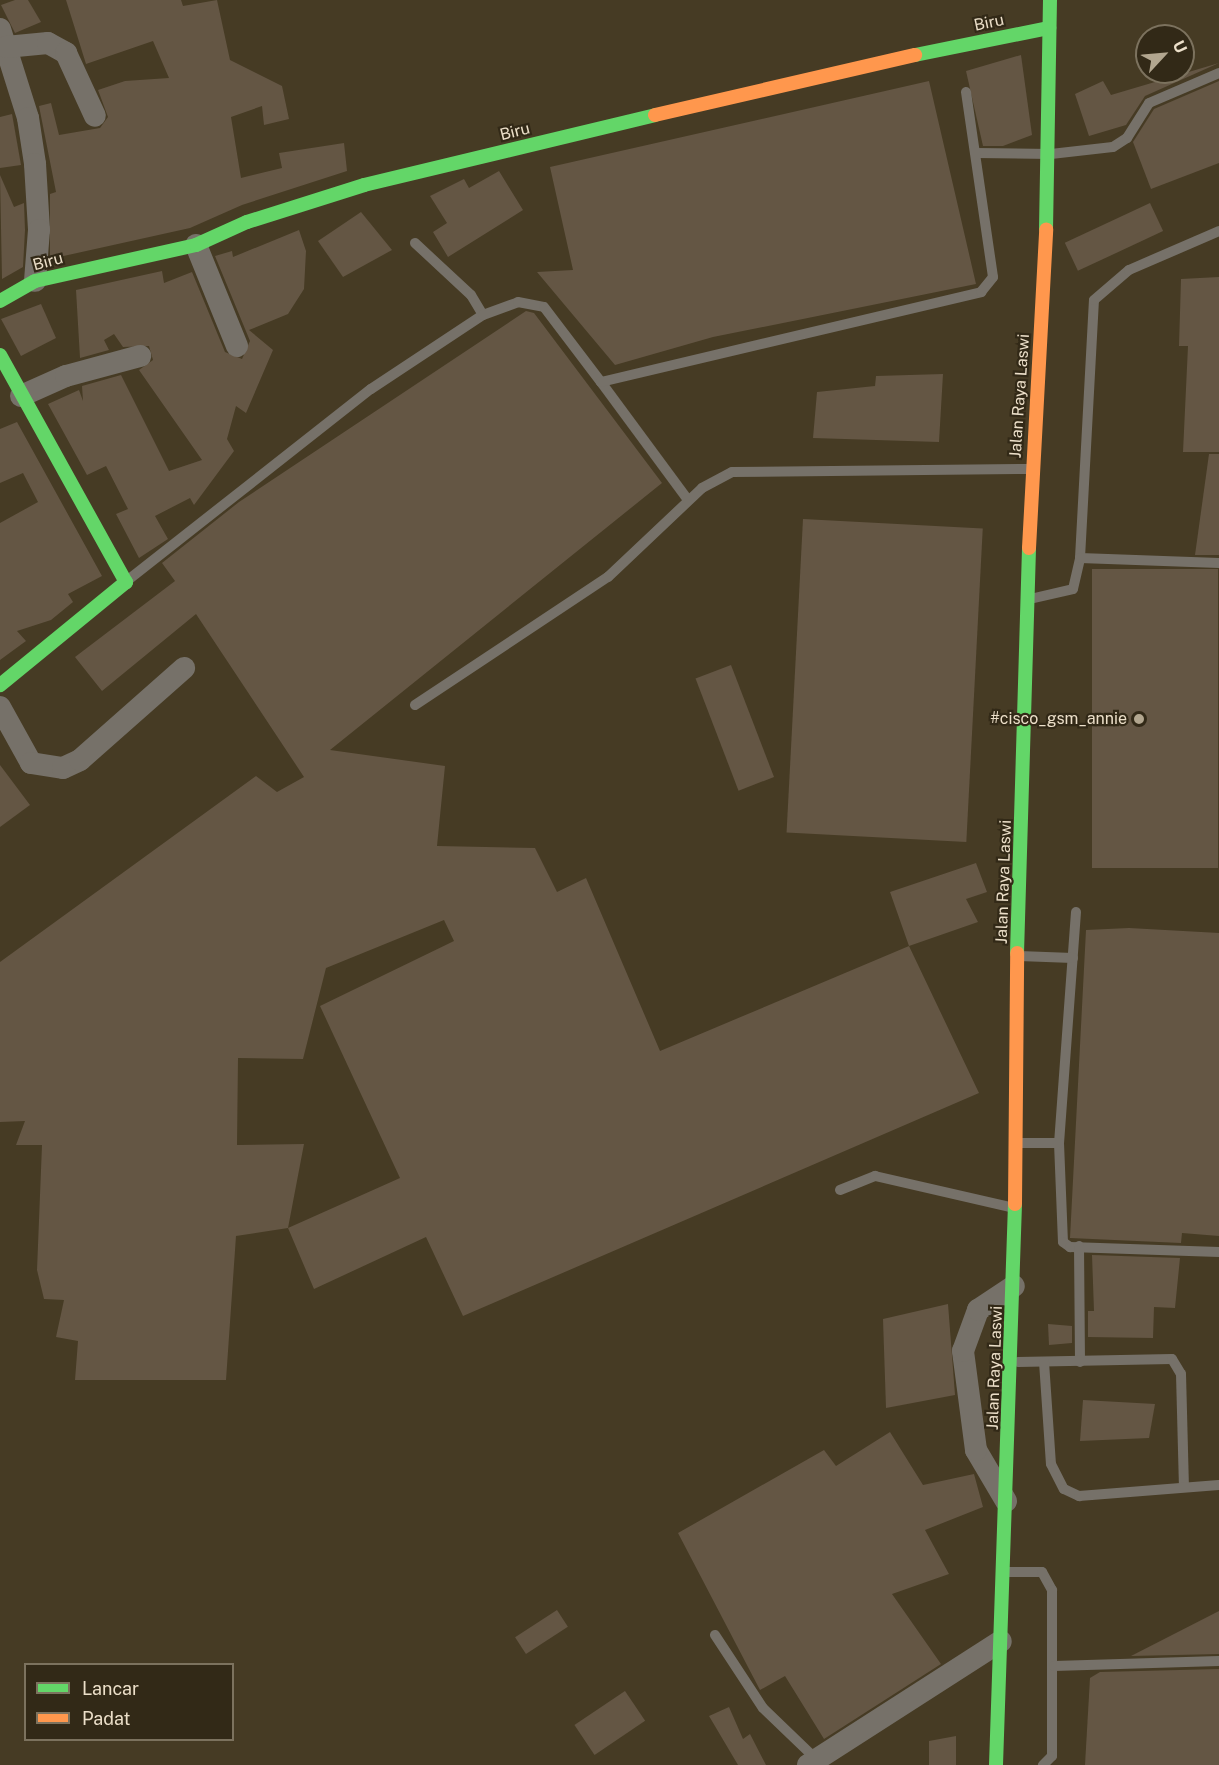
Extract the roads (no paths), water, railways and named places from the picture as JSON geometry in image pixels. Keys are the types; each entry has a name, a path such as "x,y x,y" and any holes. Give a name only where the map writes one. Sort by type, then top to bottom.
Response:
{"main road":[{"name":"Jalan Raya Laswi","path":"996,1765 1017,1209 1018,956 1032,469 1051,154 1050,0"},
{"name":"Biru","path":"0,300 35,281 196,245 247,222 364,185 832,72 1049,28"},
{"path":"0,355 126,582 0,685"}],"street":[{"path":"35,281 39,230 35,164 28,118 3,38 48,43 66,53 95,116"},
{"path":"196,245 237,346"},
{"path":"21,396 66,376 140,356"},
{"path":"0,707 31,763 63,768 80,760 184,668"},
{"path":"1006,1501 976,1450 963,1351 978,1310 1014,1286"},
{"path":"812,1762 1001,1641"}],"lane":[{"path":"976,153 1051,154 1122,142 1149,103 1219,73"},
{"path":"601,382 981,292 993,276 966,92"},
{"path":"1028,600 1072,589 1080,558 1094,300 1129,270 1219,231"},
{"path":"415,243 471,295 483,315"},
{"path":"126,582 371,389 483,315 519,302 544,307 688,500"},
{"path":"415,705 608,577 688,500 716,479 749,467 1032,469"},
{"path":"1080,558 1219,563"},
{"path":"1076,912 1059,1143 1061,1236 1066,1245 1219,1252"},
{"path":"1018,956 1073,958"},
{"path":"1017,1143 1059,1143"},
{"path":"840,1190 875,1176 1017,1209"},
{"path":"1079,1246 1080,1362"},
{"path":"1012,1362 1172,1359 1181,1374 1184,1485"},
{"path":"1044,1362 1051,1464 1064,1490 1078,1496 1184,1485 1219,1485"},
{"path":"1004,1572 1042,1572 1049,1579 1054,1666 1052,1756 1043,1765"},
{"path":"715,1635 763,1708 812,1762"},
{"path":"1054,1666 1219,1661"}],"place":[{"name":"#cisco_gsm_annie","path":"1139,719"}]}
